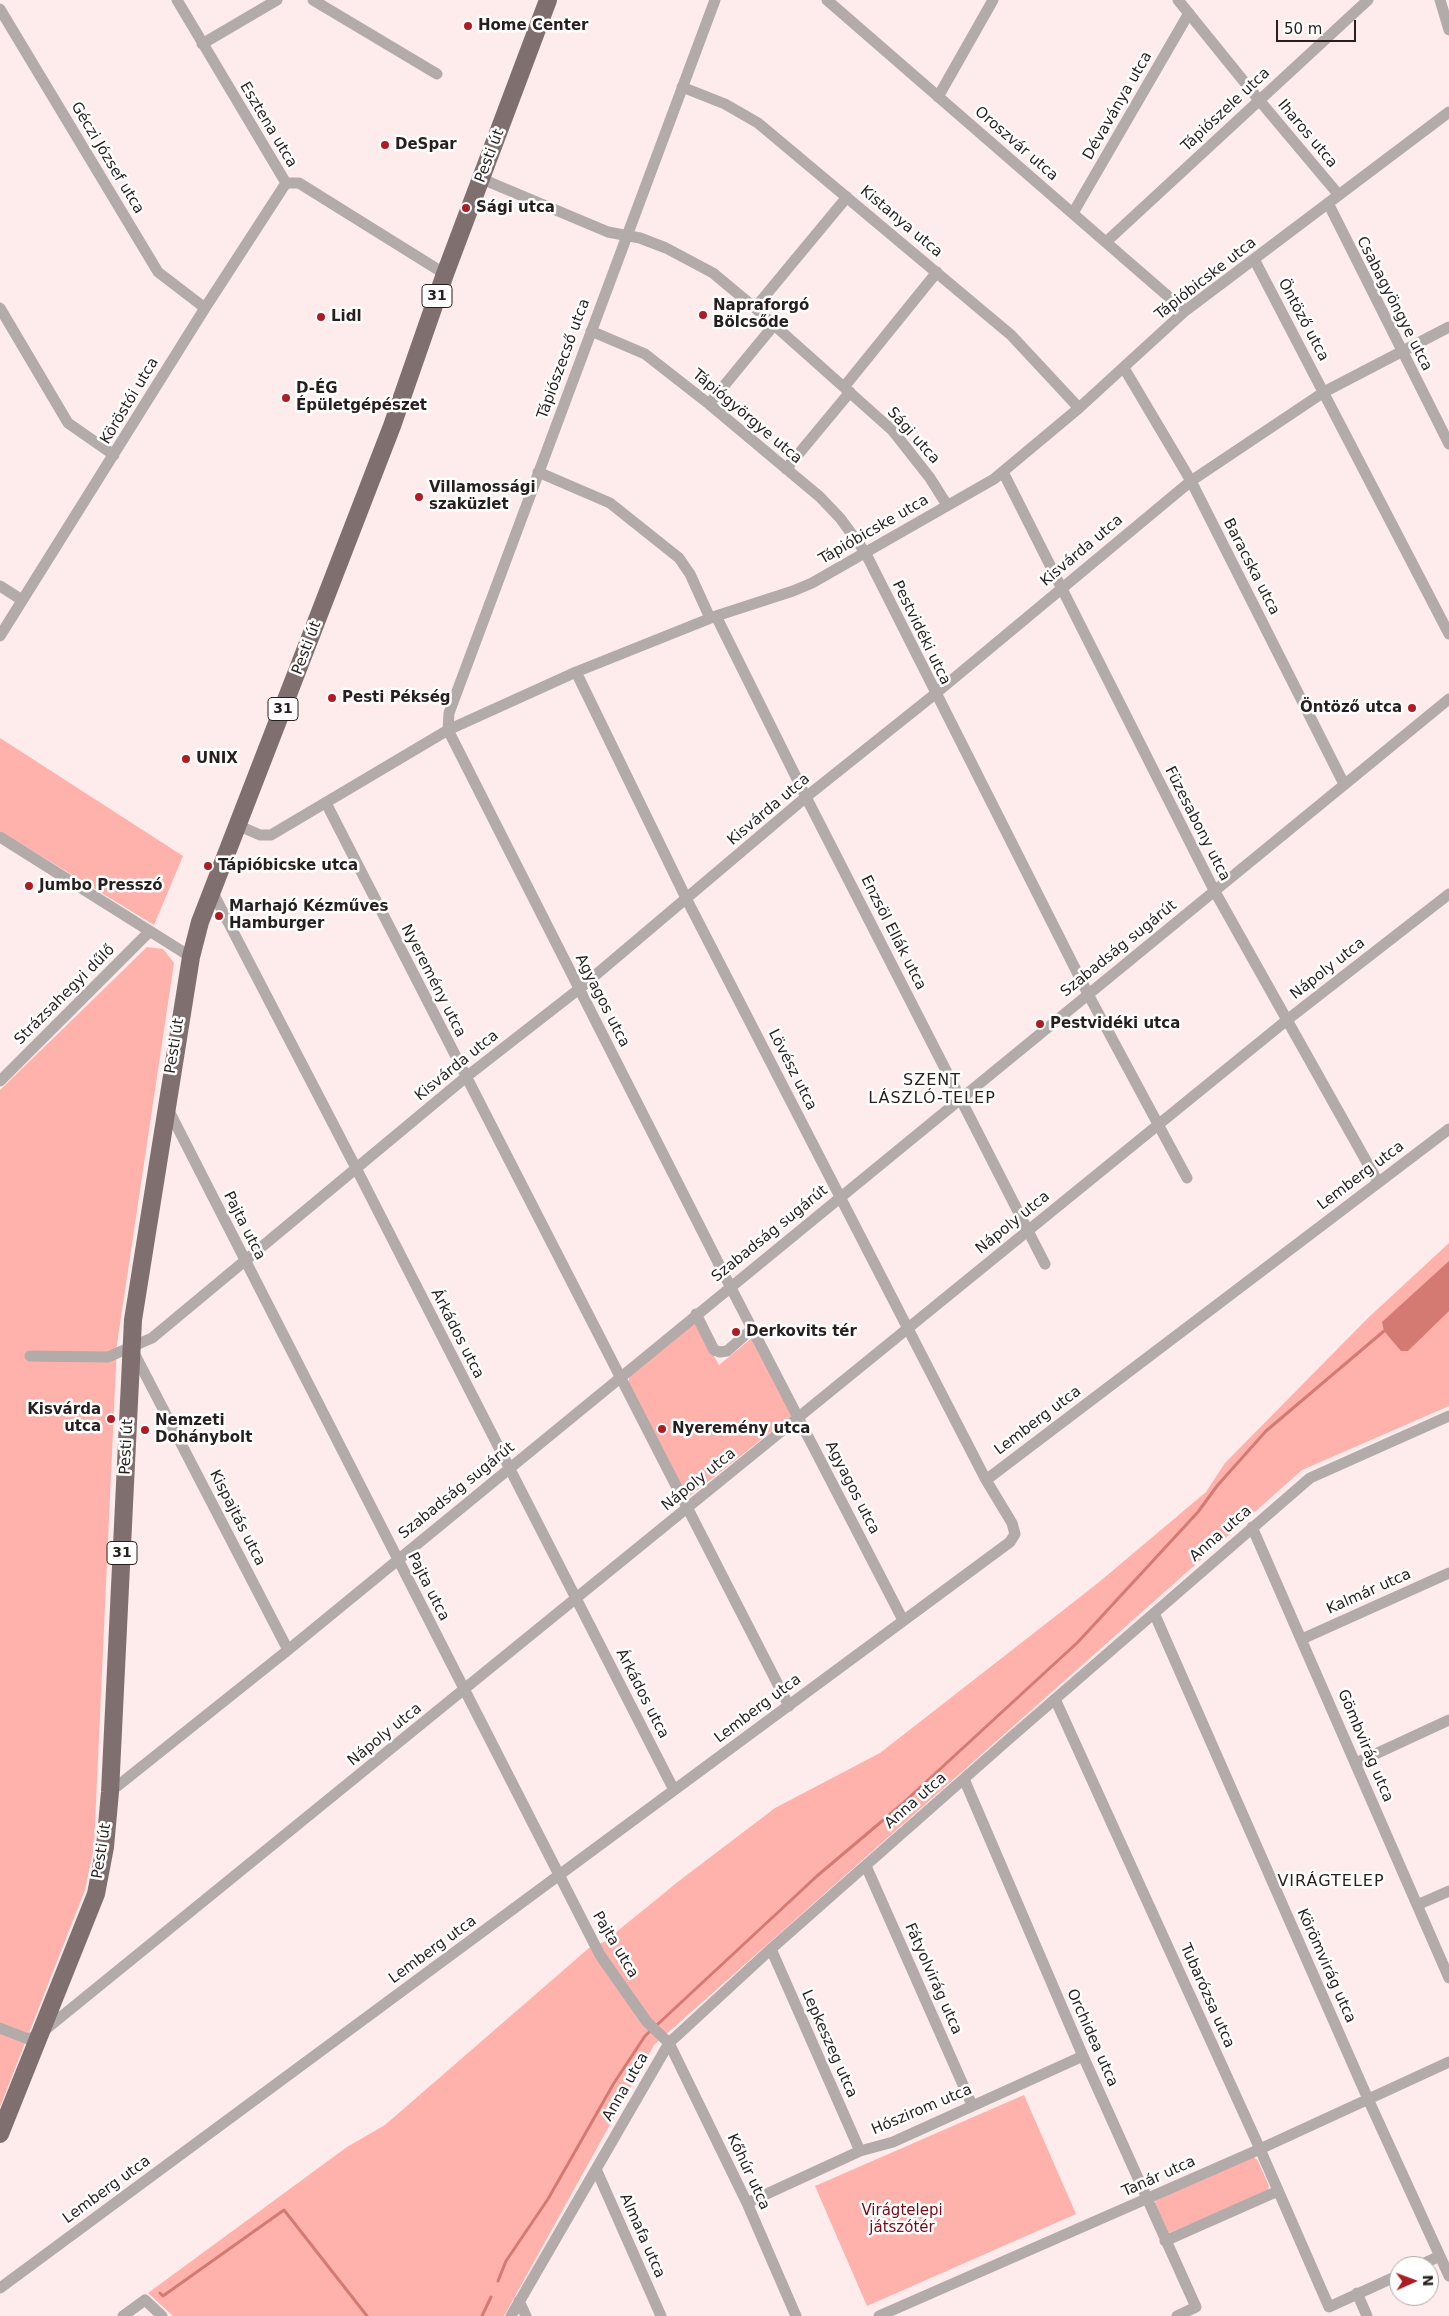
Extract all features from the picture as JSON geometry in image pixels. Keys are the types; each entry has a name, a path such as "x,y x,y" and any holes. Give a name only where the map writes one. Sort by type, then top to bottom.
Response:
{"main road":[{"name":"Pesti út","path":"0,2134 96,1894 105,1847 110,1792 133,1320 191,957 200,922 392,426 445,274 548,0"}],"street":[{"name":"Esztena utca","path":"177,0 286,183 299,183 445,274"},
{"path":"202,44 277,0"},
{"path":"313,0 437,74"},
{"name":"Tápiószecső utca","path":"448,730 449,713 715,0"},
{"name":"Oroszvár utca","path":"827,0 1185,311"},
{"path":"938,97 993,0"},
{"name":"Iharos utca","path":"1178,0 1258,100 1338,194"},
{"name":"Tápiószele utca","path":"1106,242 1368,0"},
{"path":"1440,0 1449,30"},
{"name":"Géczi József utca","path":"0,9 158,272 205,308"},
{"name":"Dévaványa utca","path":"1073,213 1188,13"},
{"name":"Kistanya utca","path":"682,87 725,104 758,123 1011,335 1079,408"},
{"name":"Tápióbicske utca","path":"237,825 260,835 271,835 448,730 576,672 713,617 793,591 947,505 1003,472 1079,408 1185,311 1449,112"},
{"name":"Sági utca","path":"482,179 608,232 640,238 691,259 713,273 893,431 913,454 947,505"},
{"name":"Köröstói utca","path":"0,636 205,308 286,183"},
{"path":"755,308 847,197"},
{"name":"Csabagyöngye utca","path":"1328,203 1401,352 1449,444"},
{"name":"Öntöző utca","path":"1254,260 1449,634"},
{"path":"786,469 937,272"},
{"path":"0,308 68,423 114,455"},
{"path":"709,404 774,326"},
{"name":"Kisvárda utca","path":"30,1356 108,1357 132,1347 157,1333 466,1077 579,989 687,900 806,797 935,694 1191,481 1324,392 1449,327"},
{"name":"Tápiógyörgye utca","path":"591,331 645,354 709,404 786,469 840,518 865,552"},
{"name":"Baracska utca","path":"1124,368 1191,481 1344,784"},
{"name":"Enzsöl Ellák utca","path":"538,472 610,503 679,558 690,574 1045,1264"},
{"name":"Füzesabony utca","path":"1003,472 1214,890 1378,1182"},
{"name":"Pestvidéki utca","path":"865,552 1088,994 1157,1126 1187,1178"},
{"path":"0,586 22,600"},
{"name":"Lövész utca","path":"576,672 687,900 986,1480"},
{"name":"Szabadság sugárút","path":"110,1792 288,1650 730,1286 1449,699"},
{"name":"Agyagos utca","path":"448,730 730,1286 903,1620"},
{"name":"Nyeremény utca","path":"326,803 788,1706"},
{"path":"0,837 191,957"},
{"name":"Árkádos utca","path":"212,891 674,1790"},
{"name":"Nápoly utca","path":"40,2034 687,1510 1287,1020 1449,894"},
{"name":"Strázsahegyi dűlő","path":"0,1081 150,931"},
{"name":"Pajta utca","path":"166,1105 600,1955 647,2022 667,2042"},
{"name":"Lemberg utca","path":"0,2288 1010,1542 1015,1534 1012,1523 986,1480 1449,1129"},
{"path":"696,1314 714,1350 720,1352 727,1351 753,1328"},
{"name":"Kispajtás utca","path":"132,1347 288,1650"},
{"name":"Anna utca","path":"511,2316 667,2042 1055,1699 1310,1478 1449,1416"},
{"name":"Gömbvirág utca","path":"1252,1527 1449,1978"},
{"name":"Kalmár utca","path":"1302,1639 1449,1573"},
{"name":"Körömvirág utca","path":"1154,1613 1368,2100 1449,2276"},
{"name":"Tubarózsa utca","path":"1055,1699 1260,2149 1329,2307 1357,2294"},
{"path":"1356,1763 1449,1720"},
{"name":"Orchidea utca","path":"964,1779 1083,2056 1196,2307 1177,2316"},
{"name":"Fátyolvirág utca","path":"866,1866 972,2105"},
{"path":"1417,1905 1449,1890"},
{"name":"Lepkeszeg utca","path":"772,1949 860,2150"},
{"path":"0,2028 28,2040 40,2034"},
{"name":"Kőhúr utca","path":"667,2042 747,2203 796,2316"},
{"name":"Hószirom utca","path":"747,2203 860,2150 892,2142 1083,2056"},
{"name":"Tanár utca","path":"878,2316 1260,2149 1449,2062"},
{"name":"Almafa utca","path":"596,2169 661,2316"},
{"path":"1165,2241 1278,2190"},
{"path":"1367,2316 1357,2294 1389,2280"},
{"path":"123,2316 145,2300 162,2316"},
{"path":"520,2301 526,2316"}],"green space":[{"path":"0,738 183,856 154,925 0,831"},
{"path":"147,947 163,949 174,963 117,1344 94,1847 85,1890 0,2107 0,1090"},
{"path":"1449,1243 1449,1406 1302,1470 654,2045 504,2316 173,2316 148,2293 347,2147 385,2125 589,1948 604,1942 679,1881 775,1808 880,1753 1098,1583 1206,1492 1225,1463 1368,1318"},
{"path":"695,1322 719,1365 753,1337 795,1413 686,1499 628,1384 630,1373"},
{"name":"Virágtelepi játszótér","path":"1024,2095 1076,2214 867,2306 815,2186"},
{"path":"1254,2157 1258,2161 1269,2186 1268,2191 1169,2233 1166,2232 1155,2204 1156,2199"}],"shaded area":[{"path":"1449,1261 1449,1311 1408,1351 1401,1351 1384,1331 1382,1322"}],"waterway":[{"path":"498,2281 506,2261 548,2199 614,2083 645,2036 817,1876 901,1805 1078,1642 1198,1512 1217,1486 1266,1431 1384,1331"},
{"path":"160,2293 163,2296 284,2210 367,2316"},
{"path":"482,2316 491,2297"}],"place":[{"name":"Home Center","path":"468,26"},
{"name":"DeSpar","path":"385,145"},
{"name":"Sági utca","path":"466,208"},
{"name":"Napraforgó Bölcsőde","path":"703,315"},
{"name":"Lidl","path":"321,317"},
{"name":"D-ÉG Épületgépészet","path":"286,398"},
{"name":"Villamossági szaküzlet","path":"419,497"},
{"name":"Pesti Pékség","path":"332,698"},
{"name":"Öntöző utca","path":"1412,708"},
{"name":"UNIX","path":"186,759"},
{"name":"Tápióbicske utca","path":"208,866"},
{"name":"Jumbo Presszó","path":"29,886"},
{"name":"Marhajó Kézműves Hamburger","path":"219,916"},
{"name":"Pestvidéki utca","path":"1040,1024"},
{"name":"Derkovits tér","path":"736,1332"},
{"name":"Kisvárda utca","path":"111,1419"},
{"name":"Nyeremény utca","path":"662,1429"},
{"name":"Nemzeti Dohánybolt","path":"145,1430"}],"district":[{"name":"SZENT LÁSZLÓ-TELEP","path":"932,1090"},
{"name":"VIRÁGTELEP","path":"1331,1882"}]}
